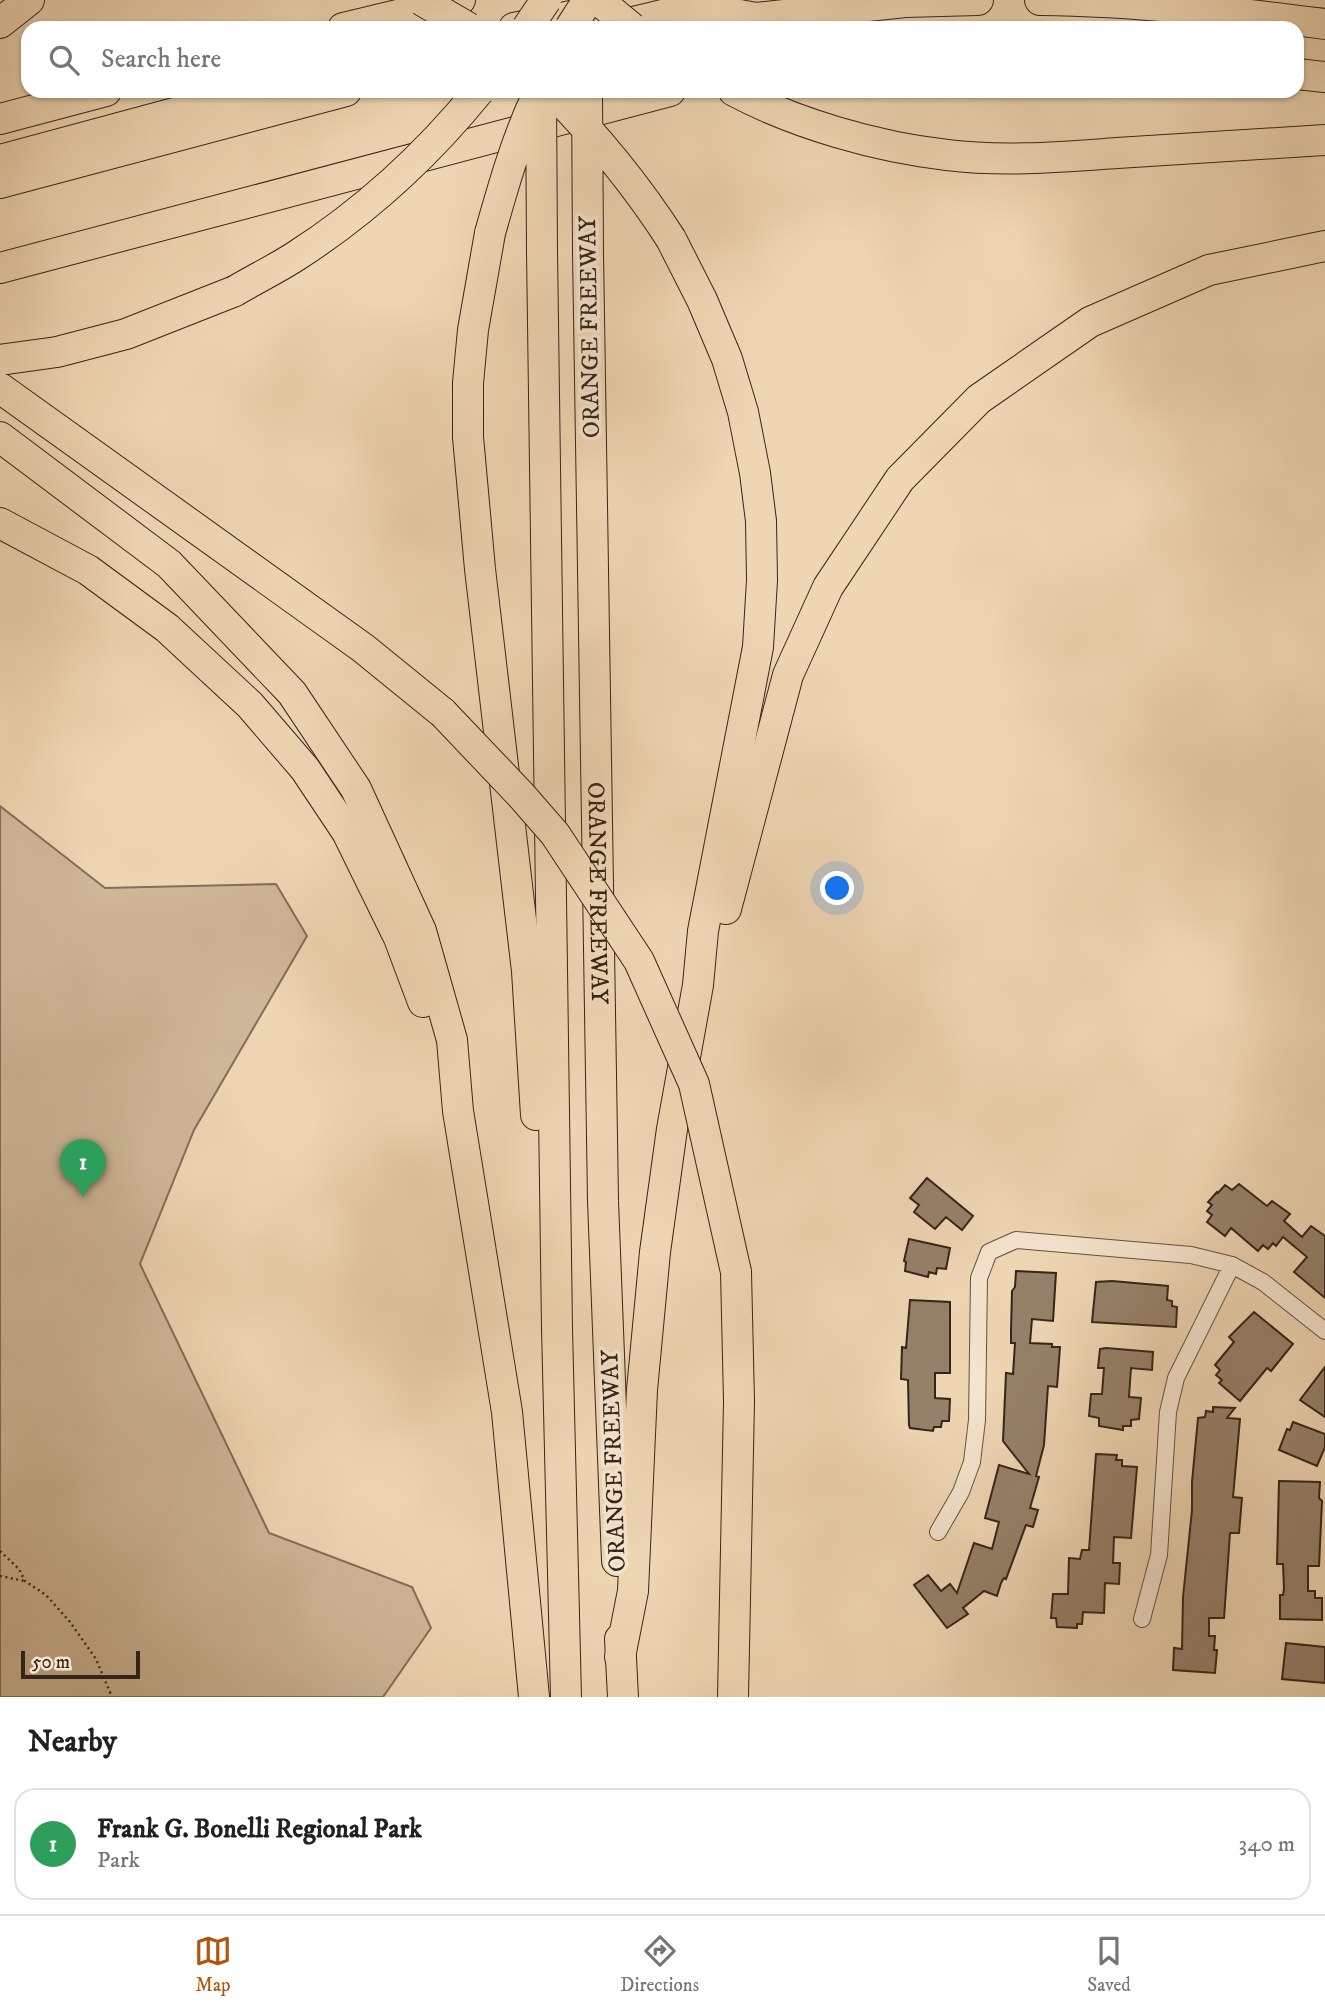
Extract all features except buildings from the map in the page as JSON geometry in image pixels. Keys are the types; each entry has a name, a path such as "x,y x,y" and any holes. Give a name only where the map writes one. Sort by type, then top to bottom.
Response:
{"highway":[{"path":"0,23 29,0"},
{"path":"421,0 457,21"},
{"path":"372,21 460,0"},
{"path":"541,0 541,21"},
{"path":"532,21 546,0"},
{"path":"574,21 587,0"},
{"path":"587,0 587,21"},
{"path":"597,0 623,21"},
{"path":"546,21 644,0"},
{"path":"637,21 696,7 757,0"},
{"path":"696,7 756,18 818,9 905,2 978,0"},
{"path":"1040,0 1111,1 1325,23"},
{"path":"1304,75 1325,77"},
{"path":"0,119 80,98"},
{"path":"0,160 230,98"},
{"path":"0,183 319,98"},
{"path":"0,360 57,352 126,334 234,291 295,257 398,180 474,98"},
{"path":"536,98 525,121 490,233 473,330 468,383 468,437 482,583 527,971 536,1115 558,1328"},
{"name":"ORANGE FREEWAY","path":"540,98 566,1697"},
{"path":"558,98 617,164 671,239 702,300 727,359 743,412 761,522 762,580 758,647 703,931 698,985 672,1129 655,1252 642,1390 633,1591 620,1657"},
{"name":"ORANGE FREEWAY","path":"587,98 587,253 603,1200 623,1697"},
{"path":"0,268 644,98"},
{"path":"750,98 843,133 895,147 947,155 1003,159 1325,140"},
{"path":"698,985 720,929 788,674 828,587 900,479 979,399 1090,322 1209,270 1325,246"},
{"path":"0,387 363,648 443,713 555,834 639,961 694,1084 736,1272 739,1401 733,1697"},
{"path":"0,437 169,564 292,693 356,789 421,931 452,1040 458,1111 507,1412 534,1697"},
{"path":"0,523 88,570 167,628 250,705 305,769 347,832 398,938 418,987 458,1111"}],"street":[{"path":"939,1532 961,1492 972,1462 977,1420 979,1278 989,1252 1016,1240 1191,1255 1232,1265 1263,1282 1325,1331"},
{"path":"1142,1619 1158,1555 1167,1412 1176,1378 1232,1265"}],"path":[{"path":"0,1551 19,1569 25,1581"},
{"path":"0,1576 25,1581 46,1595 71,1622 96,1659 112,1697"}],"shaded area":[{"path":"0,806 105,888 276,884 307,936 194,1130 140,1264 269,1533 412,1587 431,1628 383,1697 0,1697"}],"place":[{"name":"Frank G. Bonelli Regional Park","path":"83,1197"}]}
